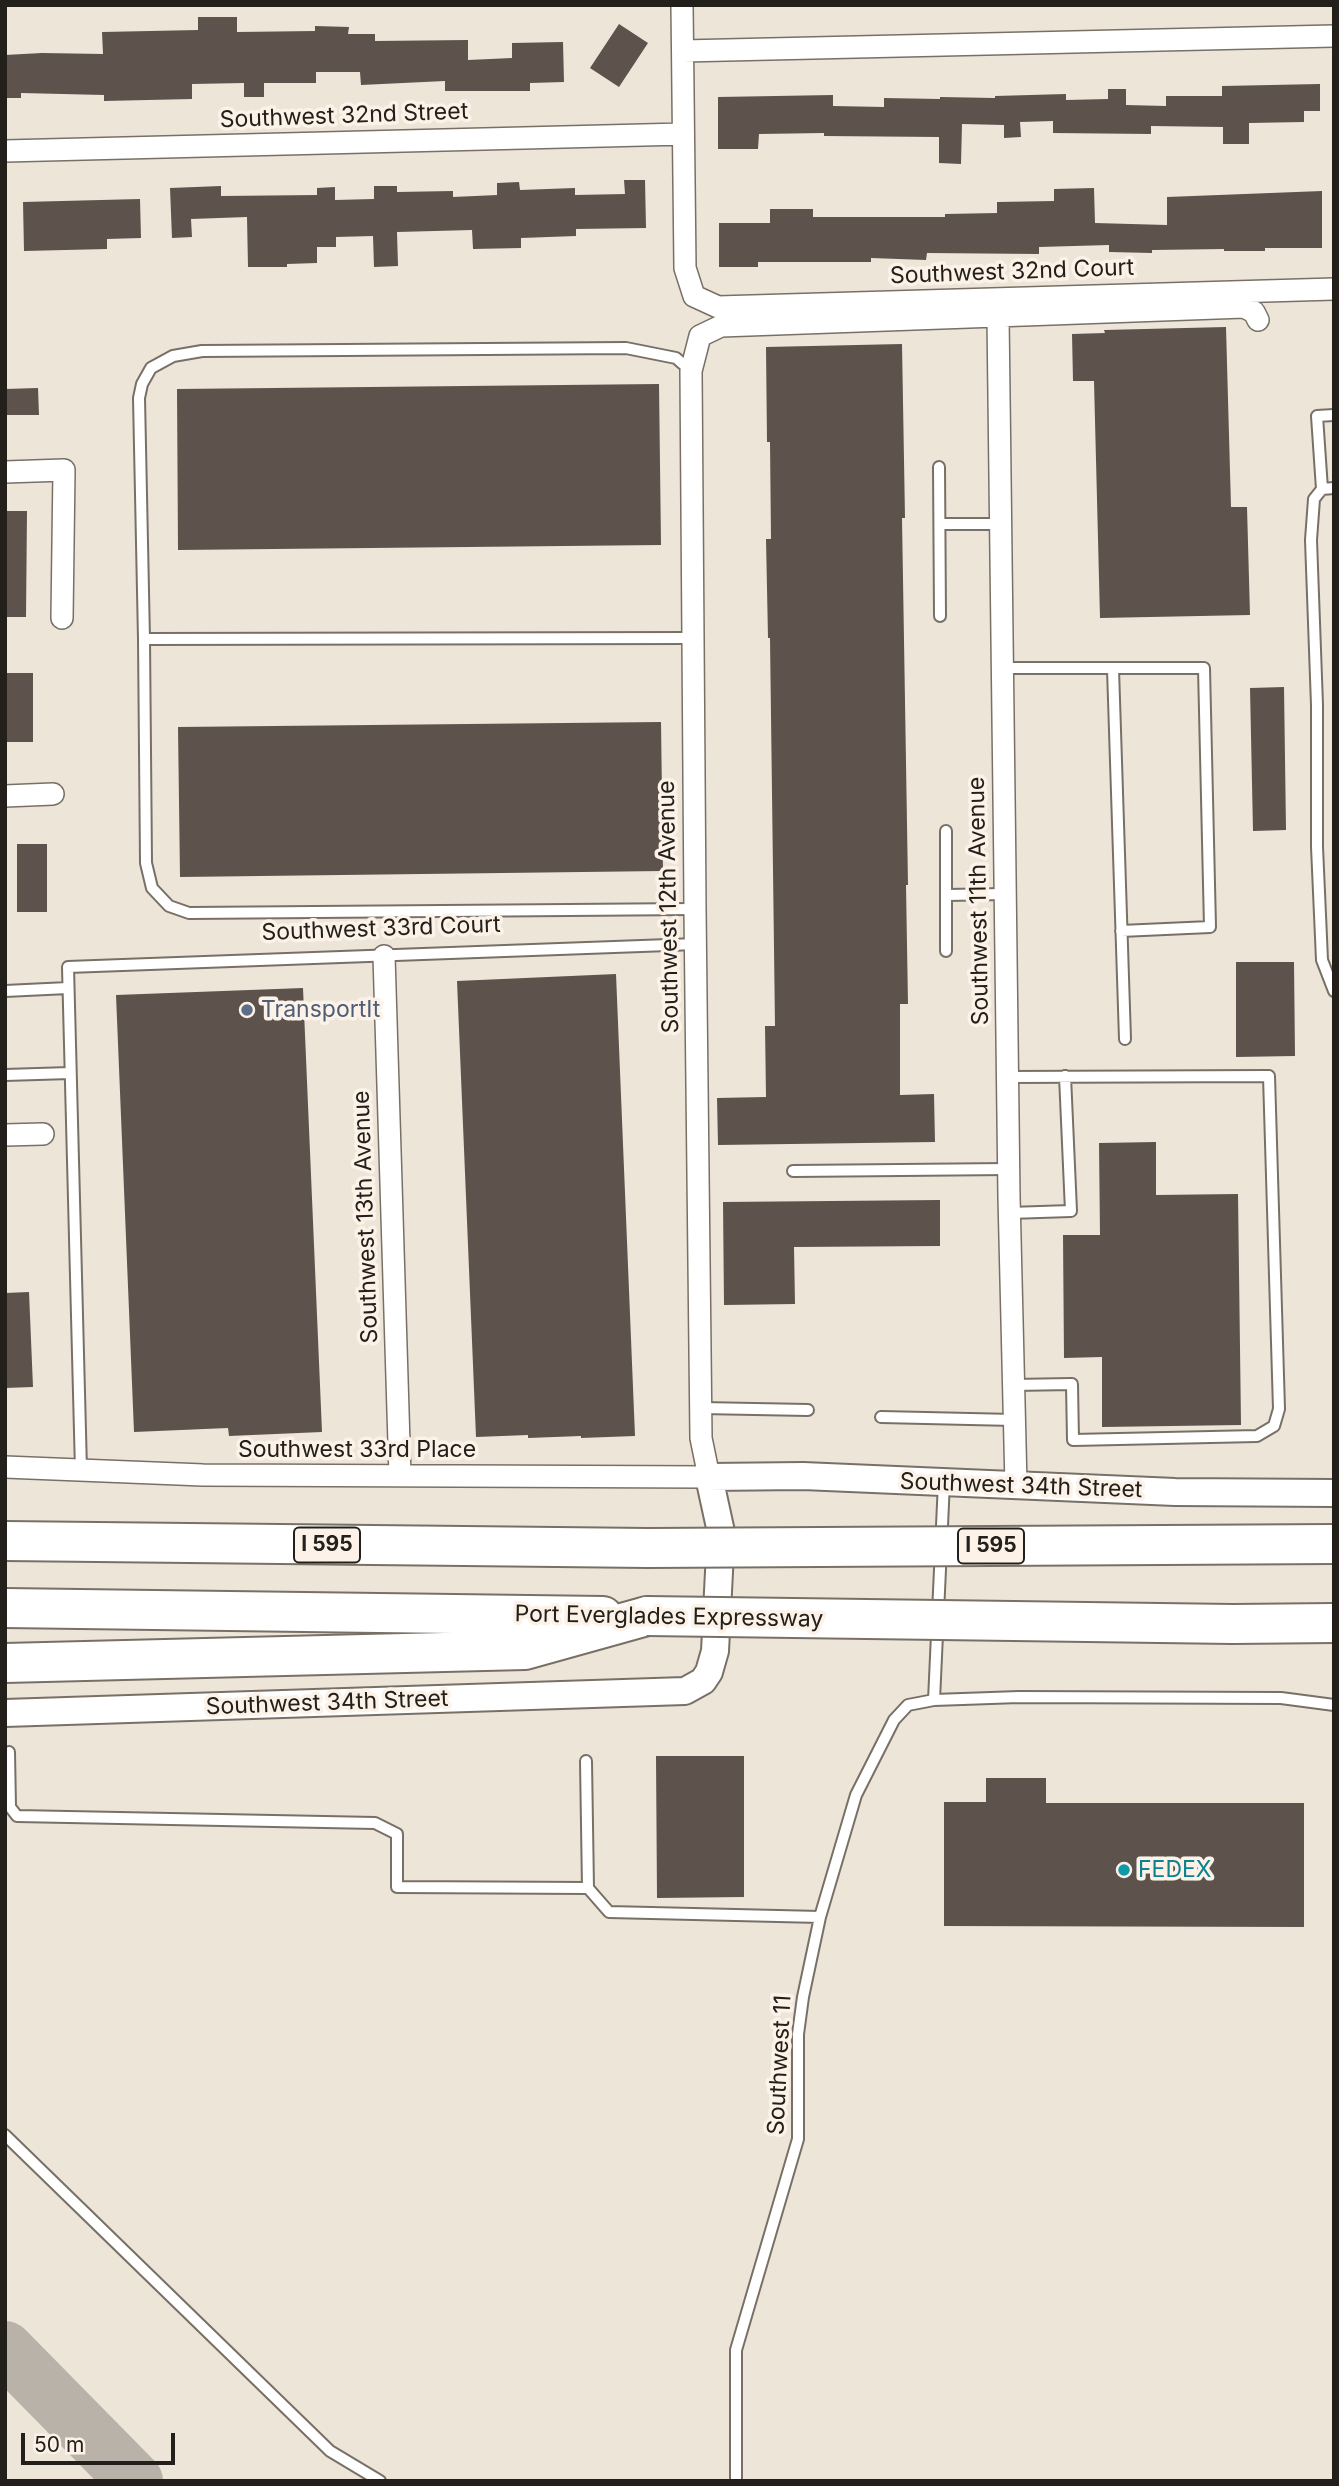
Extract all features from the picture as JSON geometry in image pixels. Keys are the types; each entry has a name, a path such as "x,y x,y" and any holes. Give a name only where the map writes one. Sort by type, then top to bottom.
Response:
{"highway":[{"name":"I 595","path":"5,1541 648,1548 1334,1544"},
{"name":"Port Everglades Expressway","path":"5,1608 1233,1624 1334,1623"},
{"path":"5,1663 524,1650 647,1616"}],"street":[{"path":"682,5 683,134"},
{"path":"683,51 1334,36"},
{"name":"Southwest 32nd Street","path":"5,151 683,134"},
{"name":"Southwest 32nd Court","path":"683,134 685,268 694,296 718,307 1334,289"},
{"name":"Southwest 32nd Court","path":"700,336 721,326 1244,307 1254,312 1258,320"},
{"name":"Southwest 11th Avenue","path":"998,316 1008,1169 1016,1485"},
{"name":"Southwest 12th Avenue","path":"700,336 691,371 695,944 701,1438 709,1478"},
{"path":"5,471 64,470 62,618"},
{"path":"5,796 53,794"},
{"name":"Southwest 13th Avenue","path":"384,956 400,1476"},
{"path":"5,1135 43,1134"},
{"name":"Southwest 33rd Place","path":"5,1467 203,1475 709,1478"},
{"name":"Southwest 34th Street","path":"5,1713 675,1693 694,1687 703,1681 713,1662 721,1532 709,1478 803,1476 1175,1492 1334,1493"}],"lane":[{"path":"691,371 676,358 625,348 202,351 173,356 150,368 139,398 146,863 152,888 169,905 189,913 695,909"},
{"path":"1334,415 1317,416 1322,489 1314,499 1311,540 1322,960 1334,991"},
{"path":"939,467 940,616"},
{"path":"1322,489 1334,488"},
{"path":"940,524 1001,524"},
{"path":"144,639 693,638"},
{"path":"1002,668 1204,668 1210,927 1121,931"},
{"path":"1113,669 1125,1039"},
{"path":"946,831 946,951"},
{"path":"946,895 1005,894"},
{"name":"Southwest 33rd Court","path":"68,988 68,967 695,944"},
{"path":"5,992 68,988 81,1470"},
{"path":"5,1075 70,1073"},
{"path":"1009,1213 1071,1211 1065,1076"},
{"path":"1007,1077 1269,1076 1279,1409 1274,1426 1257,1436 1073,1440 1072,1384 1013,1385"},
{"path":"793,1171 1008,1169"},
{"path":"701,1408 808,1410"},
{"path":"881,1417 1014,1420"},
{"path":"944,1482 934,1700 1019,1697 1281,1698 1334,1705"},
{"name":"Southwest 11","path":"736,2481 736,2350 798,2138 798,2034 820,1917 856,1796 894,1720 908,1705 934,1700"},
{"path":"9,1752 10,1807 17,1816 375,1823 397,1834 397,1887 588,1888"},
{"path":"586,1761 588,1888 609,1912 820,1917"},
{"path":"5,2135 330,2451 380,2481"}],"building":[{"path":"198,17 237,17 237,32 315,31 315,26 349,27 348,34 375,34 375,41 468,40 468,60 512,58 512,43 563,42 564,82 530,83 530,91 445,91 445,81 361,85 360,72 316,72 316,83 264,83 264,97 244,97 244,83 192,84 192,99 104,101 104,95 21,93 21,98 5,98 5,55 103,54 102,32 198,30"},
{"path":"619,24 648,43 619,87 590,68"},
{"path":"1320,84 1320,111 1304,111 1304,122 1249,123 1249,144 1223,144 1223,127 1151,126 1151,134 1053,133 1053,121 1020,122 1021,137 1004,138 1004,125 962,124 961,164 939,163 939,137 759,134 758,149 718,149 718,97 833,95 833,106 884,107 884,98 995,98 1066,94 1066,100 1108,99 1108,89 1126,89 1126,105 1166,106 1166,96 1222,96 1222,86"},
{"path":"624,180 645,180 646,228 576,229 576,236 521,238 521,248 473,249 472,230 397,232 398,266 374,267 373,236 336,237 336,247 317,247 317,263 287,264 287,267 248,267 247,217 191,219 192,237 172,238 170,188 221,186 221,196 317,195 317,188 335,187 335,200 374,199 374,186 397,186 397,192 453,191 453,197 497,195 497,183 519,182 520,190 575,188 575,195 625,194"},
{"path":"1094,188 1095,223 1167,225 1167,197 1322,191 1322,248 1265,248 1265,251 1152,250 1152,253 1109,252 1109,245 1039,247 1039,254 927,253 926,260 871,258 871,262 758,262 758,267 719,267 719,223 770,223 770,209 813,209 813,217 945,217 945,214 997,213 997,202 1054,201 1054,189"},
{"path":"140,199 141,238 107,239 107,249 24,251 23,202"},
{"path":"1226,327 1231,507 1247,507 1250,615 1100,618 1094,381 1073,381 1072,334 1105,333 1104,330"},
{"path":"902,344 908,1004 900,1004 900,1095 934,1094 935,1142 718,1145 717,1098 766,1097 765,1026 775,1026 770,638 766,539 771,539 770,442 767,442 766,347"},
{"path":"659,384 661,545 178,550 177,389"},
{"path":"38,388 39,415 5,415 5,389"},
{"path":"5,511 27,511 26,617 5,617"},
{"path":"5,673 33,673 33,742 5,742"},
{"path":"1284,687 1286,830 1253,831 1250,688"},
{"path":"661,722 663,871 180,877 178,727"},
{"path":"17,844 47,844 47,912 17,912"},
{"path":"1236,962 1294,962 1295,1056 1236,1057"},
{"path":"616,974 635,1436 476,1437 457,981"},
{"path":"303,988 322,1432 229,1436 228,1428 134,1432 116,995"},
{"path":"1156,1142 1156,1195 1238,1194 1241,1425 1102,1427 1102,1357 1064,1358 1063,1235 1100,1235 1099,1143"},
{"path":"940,1200 940,1246 794,1247 795,1304 724,1305 723,1202"},
{"path":"29,1292 33,1387 5,1388 5,1293"},
{"path":"656,1756 744,1756 744,1897 657,1898"},
{"name":"FEDEX","path":"986,1778 1046,1778 1046,1803 1304,1803 1304,1927 944,1926 944,1802 986,1802"}],"taxiway":[{"path":"5,2349 135,2481"}],"place":[{"name":"TransportIt","path":"247,1010"},
{"name":"FEDEX","path":"1124,1870"}]}
